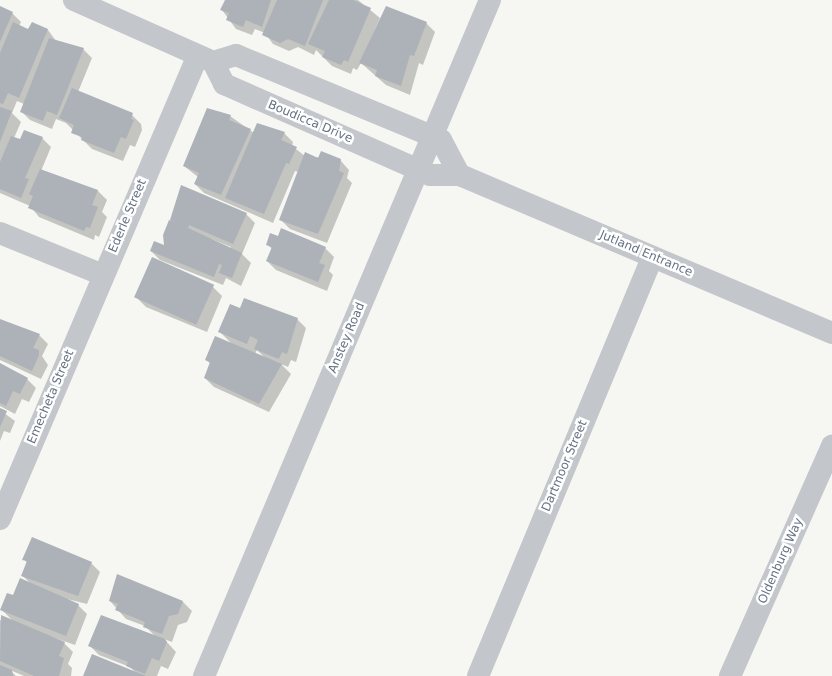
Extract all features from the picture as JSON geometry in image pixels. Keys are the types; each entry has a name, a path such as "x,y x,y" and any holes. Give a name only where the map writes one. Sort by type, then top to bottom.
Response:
{"street":[{"path":"74,0 205,58 236,55 441,140 460,175"},
{"name":"Anstey Road","path":"204,676 490,0"},
{"name":"Boudicca Drive","path":"205,58 224,84 418,170"},
{"name":"Ederle Street","path":"103,275 205,58"},
{"name":"Jutland Entrance","path":"418,170 430,175 460,175 832,333"},
{"path":"0,233 103,275"},
{"name":"Dartmoor Street","path":"478,676 652,257"},
{"name":"Emecheta Street","path":"0,519 103,275"},
{"name":"Oldenburg Way","path":"730,676 832,446"}],"building":[{"path":"225,0 271,0 262,27 246,20 243,27 226,20 229,13 220,10"},
{"path":"277,0 323,0 305,46 288,39 280,43 262,35"},
{"path":"329,0 353,0 371,8 348,62 344,60 341,65 322,57 325,51 308,44"},
{"path":"0,6 13,12 0,42"},
{"path":"386,6 427,22 414,56 410,55 401,86 375,76 377,70 359,63"},
{"path":"13,22 28,29 32,22 48,29 19,98 8,93 3,104 0,103 0,53"},
{"path":"49,38 84,48 57,115 47,111 43,121 20,112"},
{"path":"72,88 133,113 131,119 134,120 126,139 121,137 114,153 81,140 82,137 71,133 74,125 59,118"},
{"path":"0,107 12,111 0,142"},
{"path":"207,108 231,115 229,120 251,129 221,195 194,184 199,173 183,166"},
{"path":"257,123 285,132 281,140 297,147 289,164 286,163 264,214 225,198"},
{"path":"24,130 43,137 25,178 29,179 21,198 0,189 0,162 11,136 20,139"},
{"path":"321,151 341,159 339,171 344,173 318,234 279,220 305,152 318,158"},
{"path":"40,169 98,190 92,205 98,207 90,228 86,227 84,231 28,208 33,196 29,194"},
{"path":"181,185 247,213 233,244 189,225 188,228 242,253 232,278 219,273 222,265 219,264 214,277 150,251 154,241 164,245 163,235 169,220 177,223 170,220"},
{"path":"281,228 326,247 319,263 325,265 318,282 266,261 272,247 266,245 270,233 278,236"},
{"path":"152,257 214,285 196,325 134,297"},
{"path":"244,298 298,318 287,354 282,352 279,359 254,349 258,340 250,336 247,344 218,332 230,304 240,308"},
{"path":"0,319 40,334 33,348 39,350 39,355 32,371 0,356"},
{"path":"215,336 282,364 259,404 204,378 210,362 205,360"},
{"path":"0,363 28,378 20,394 13,391 6,406 0,403"},
{"path":"0,408 7,411 0,427"},
{"path":"32,537 92,562 78,596 21,576 27,561 22,560"},
{"path":"117,574 183,601 178,614 169,616 162,634 143,627 145,622 115,610 118,604 109,601"},
{"path":"20,578 79,604 66,636 0,610 7,593 13,595"},
{"path":"1,615 65,642 59,656 64,658 59,676 34,676 0,661"},
{"path":"101,615 165,639 167,642 159,661 152,658 145,674 126,666 128,662 88,646"},
{"path":"92,654 146,676 83,676"},
{"path":"0,665 12,670 13,676 0,676"}]}
